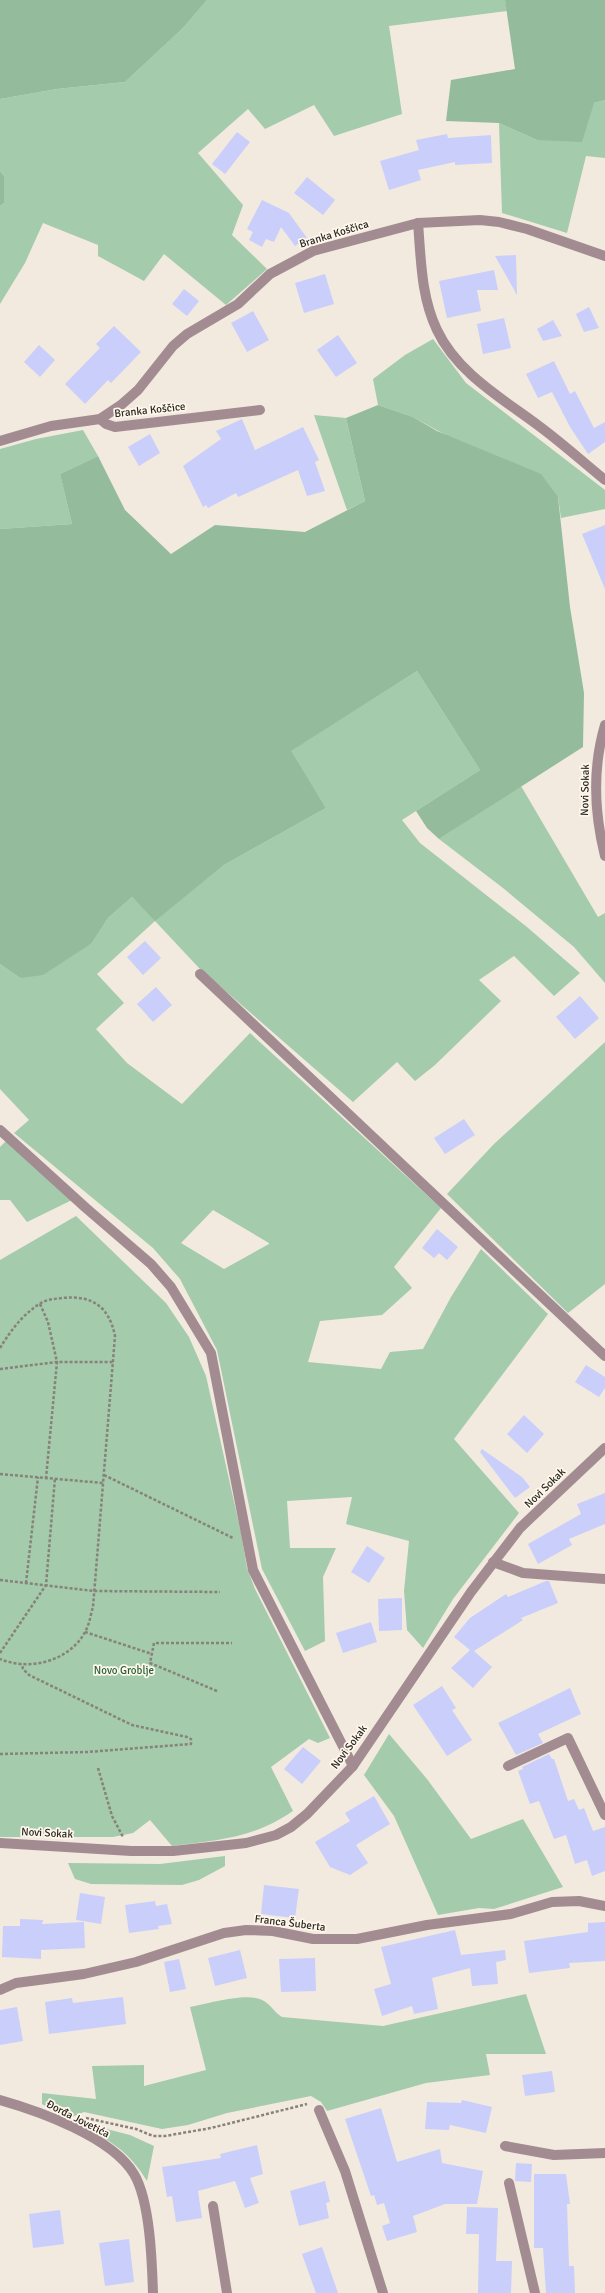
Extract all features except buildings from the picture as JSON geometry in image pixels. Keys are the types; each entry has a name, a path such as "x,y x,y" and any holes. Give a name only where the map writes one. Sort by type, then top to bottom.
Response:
{"street":[{"name":"Branka Koščica","path":"100,419 122,405 138,390 173,346 187,334 238,304 270,274 313,251 418,223 458,220 499,222 605,256"},
{"path":"418,223 425,295 436,330 444,344 475,377 499,398 540,427 605,480"},
{"name":"Branka Koščice","path":"0,441 51,426 100,419 106,424 115,427 260,410"},
{"name":"Novi Sokak","path":"605,725 600,743 595,797 597,822 605,856"},
{"path":"200,974 605,1356"},
{"path":"0,1130 151,1264 171,1287 211,1353 253,1570 353,1766"},
{"name":"Novi Sokak","path":"0,1843 131,1852 173,1851 246,1843 276,1835 291,1827 307,1814 353,1766 493,1562 520,1528 605,1448"},
{"path":"493,1562 511,1570 529,1574 605,1578"},
{"path":"508,1766 568,1738 605,1815"},
{"name":"Franca Šuberta","path":"0,1990 16,1983 84,1974 136,1962 224,1933 246,1930 273,1931 313,1939 357,1939 427,1925 511,1914 552,1902 579,1901 605,1906"},
{"name":"Đorđa Jovetića","path":"0,2100 33,2110 69,2126 113,2151 134,2174 146,2210 152,2293"},
{"path":"319,2110 344,2171 383,2293"},
{"path":"505,2146 554,2156 605,2153"},
{"path":"509,2182 535,2293"},
{"path":"213,2206 227,2293"}],"path":[{"path":"0,1348 13,1327 40,1304 52,1299 72,1297 85,1298 95,1303 109,1317 115,1342 93,1607 85,1632 71,1648 60,1656 34,1664 22,1664 0,1659"},
{"path":"40,1304 48,1322 58,1362 46,1478"},
{"path":"0,1369 58,1362 114,1362"},
{"path":"0,1474 103,1482"},
{"path":"104,1475 234,1538"},
{"path":"26,1583 38,1477"},
{"path":"0,1653 46,1585 55,1478"},
{"path":"0,1580 94,1591 220,1592"},
{"path":"85,1632 152,1654"},
{"path":"217,1691 150,1663 154,1643 232,1643"},
{"path":"0,1754 87,1752 191,1744 191,1739 187,1737 132,1725 29,1675 23,1669 22,1664"},
{"path":"98,1768 112,1816 131,1852"},
{"path":"69,2126 82,2118 91,2117 153,2136 165,2136 211,2128 300,2104 310,2104 319,2110"}],"green space":[{"path":"0,0 207,0 183,28 125,82 57,89 0,99"},
{"path":"207,0 505,0 507,11 389,26 402,114 334,136 314,105 265,129 248,109 198,153 243,205 232,235 267,269 226,305 164,254 144,281 98,256 98,245 43,223 25,263 0,304 0,206 4,203 4,176 0,171 0,99 57,89 125,82 183,28"},
{"path":"505,0 605,0 605,100 594,103 582,142 537,140 499,123 446,121 451,80 515,69"},
{"path":"605,100 605,158 586,156 567,233 502,213 499,123 537,140 594,103"},
{"path":"0,171 4,176 4,203 0,206"},
{"path":"433,339 466,383 605,490 605,509 561,518 558,497 413,417 378,405 373,379 405,355"},
{"path":"378,405 413,417 437,431 541,474 558,497 570,607 584,693 583,747 439,839 427,828 416,811 480,770 417,671 291,751 326,808 224,865 155,921 132,897 108,918 92,943 43,975 20,978 0,964 0,529 72,524 60,474 98,456 125,510 171,554 215,525 305,532 365,501 346,418"},
{"path":"314,415 346,418 365,501 347,510"},
{"path":"83,430 98,456 60,474 72,524 0,529 0,449 36,439"},
{"path":"417,671 480,770 402,820 420,843 527,927 580,973 554,996 514,956 479,980 501,1001 435,1065 415,1081 397,1062 353,1102 199,968 155,921 97,974 124,1003 96,1029 127,1063 182,1104 250,1033 441,1208 394,1267 412,1288 382,1315 320,1321 308,1362 381,1369 390,1352 423,1349 451,1297 481,1249 548,1314 454,1439 519,1513 453,1599 423,1648 407,1630 404,1591 409,1541 346,1524 352,1497 287,1501 290,1548 336,1548 323,1577 325,1641 305,1651 262,1569 217,1350 180,1279 153,1248 14,1133 29,1120 0,1089 0,964 20,978 92,943 108,918 132,897 155,920 224,865 326,808 290,751","holes":["213,1210 269,1243 224,1269 181,1243"]},
{"path":"521,786 598,917 605,913 605,983 574,947 503,888 439,839"},
{"path":"605,1042 605,1284 568,1313 447,1194 494,1144"},
{"path":"6,1141 72,1200 27,1222 10,1200 0,1200 0,1147"},
{"name":"Novo Groblje","path":"76,1216 166,1303 189,1337 206,1376 241,1533 247,1568 255,1589 330,1738 318,1743 309,1739 271,1767 293,1811 264,1827 250,1832 205,1842 172,1846 150,1820 133,1833 113,1837 0,1837 0,1260"},
{"path":"389,1734 427,1779 471,1839 523,1819 563,1887 494,1909 479,1908 438,1915 394,1816 364,1775"},
{"path":"225,1856 225,1866 199,1880 182,1885 91,1884 75,1879 68,1863 160,1864"},
{"path":"526,1994 546,2054 486,2054 490,2075 426,2083 327,2111 321,2102 311,2096 227,2113 188,2125 162,2129 84,2112 67,2119 42,2104 42,2093 96,2099 92,2066 144,2065 144,2086 206,2070 190,2007 228,1999 249,1997 264,2001 282,2017 383,2026"},
{"path":"83,2123 130,2135 154,2146 147,2181 133,2161 126,2154 110,2142 79,2125"}]}
